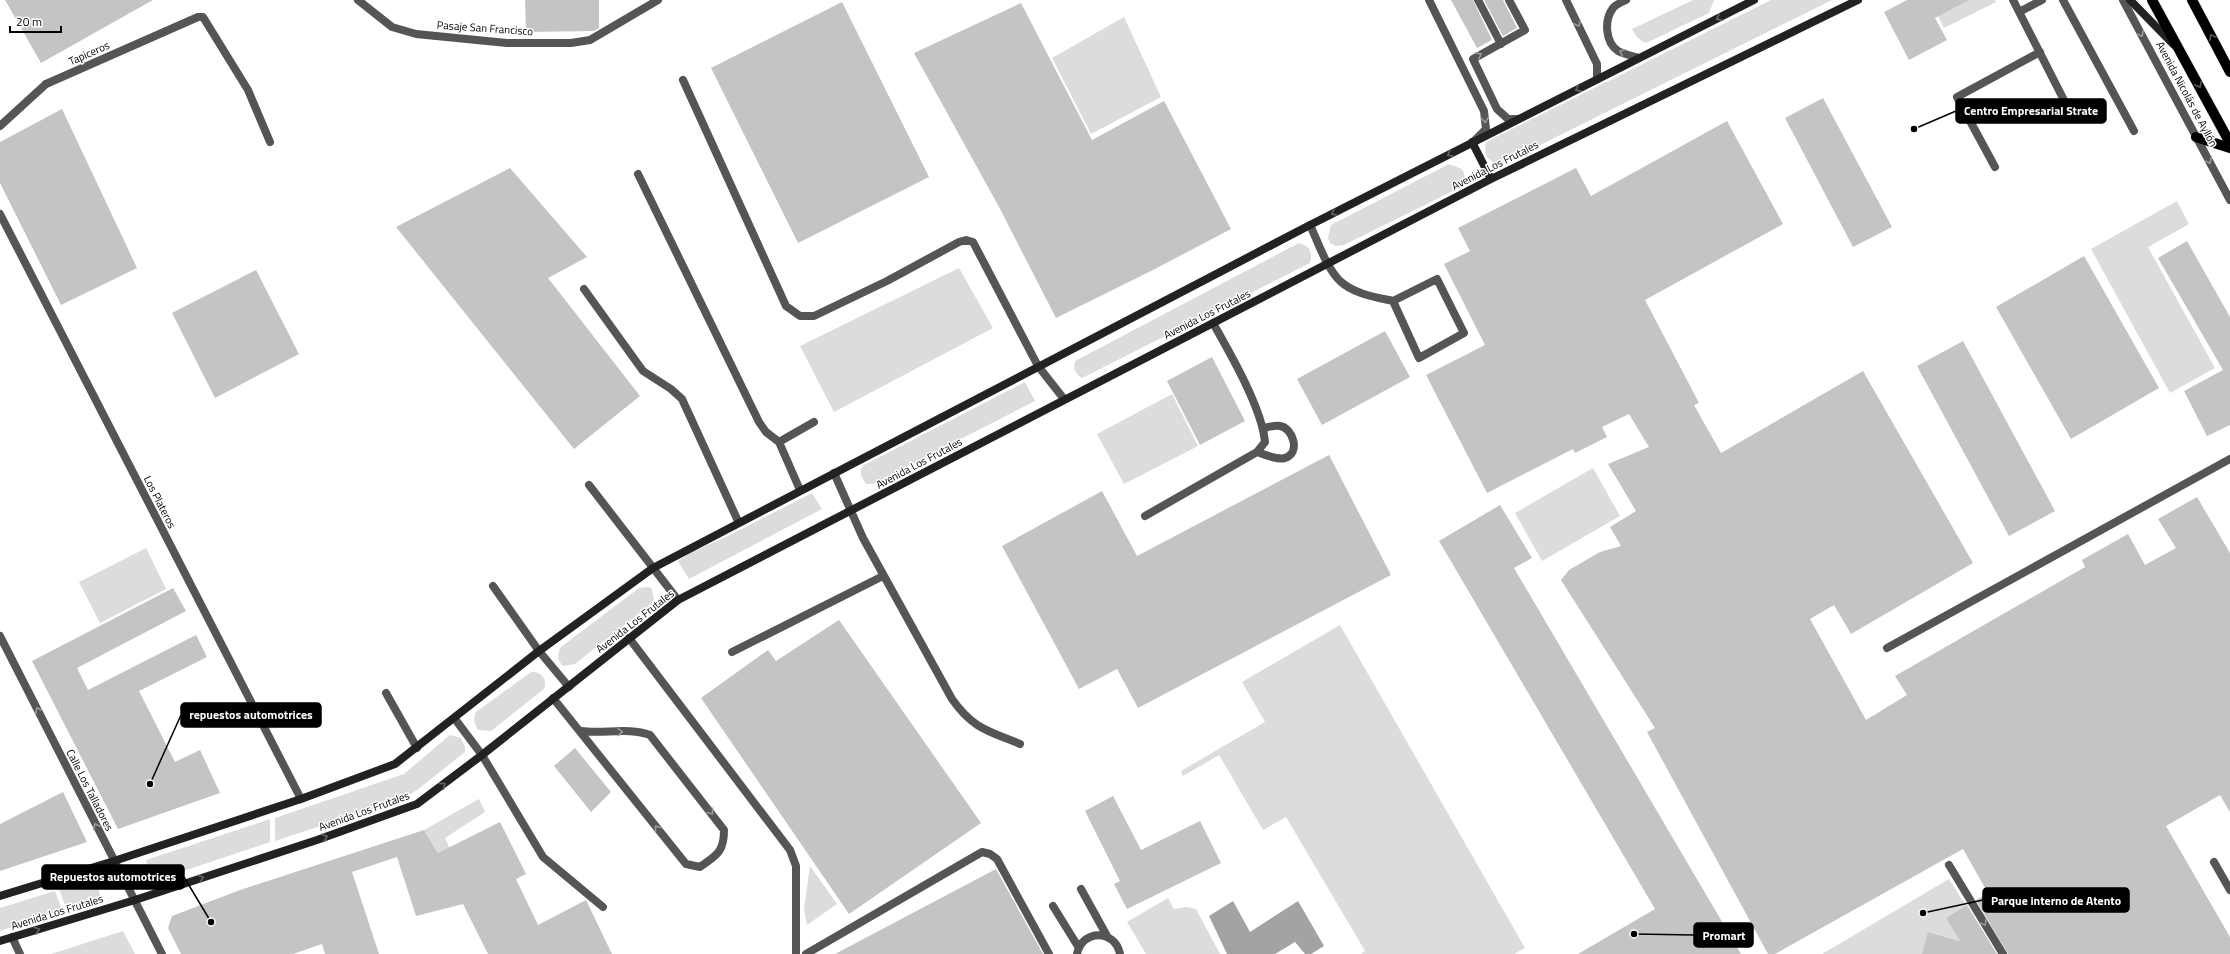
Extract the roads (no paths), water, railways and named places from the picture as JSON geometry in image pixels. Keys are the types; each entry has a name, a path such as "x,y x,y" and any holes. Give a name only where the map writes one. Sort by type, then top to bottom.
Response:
{"main road":[{"name":"Avenida Los Frutales","path":"0,941 135,900 317,840 416,804 482,755 678,600 1491,179 1858,0"},
{"path":"2130,0 2180,51"},
{"name":"Avenida Nicolás de Ayllón","path":"2152,0 2230,142"},
{"path":"2192,0 2230,72"},
{"path":"0,896 114,861 301,799 395,764 455,719 539,651 653,568 738,522 1310,225 1750,1"},
{"path":"2196,137 2230,148"},
{"path":"1472,142 1491,179"}],"street":[{"name":"Pasaje San Francisco","path":"358,0 392,26 416,34 506,43 571,43 590,40 658,0"},
{"path":"1429,0 1484,111 1486,129 1472,142"},
{"path":"1478,0 1501,44"},
{"path":"1509,0 1525,30 1473,59 1497,109 1508,119 1518,119"},
{"path":"1566,0 1597,64 1597,79"},
{"path":"1626,0 1613,7 1608,17 1606,27 1608,38 1613,46 1619,51 1639,58"},
{"path":"2013,0 2069,110"},
{"path":"2019,12 2042,0"},
{"path":"2063,0 2134,131"},
{"name":"Avenida Nicolás de Ayllón","path":"2123,0 2230,200"},
{"name":"Tapiceros","path":"0,126 46,84 198,17 203,17 248,90 270,142"},
{"path":"1995,167 1957,97 2040,52"},
{"path":"683,80 786,306 800,316 814,316 887,281 959,242 966,240 973,242 1038,366 1064,399"},
{"path":"638,174 759,422 766,432 779,442 800,490"},
{"name":"Los Plateros","path":"0,214 301,799"},
{"path":"1310,225 1340,281 1361,293 1392,301 1436,279 1464,333 1419,358 1392,301"},
{"path":"584,288 642,371 671,389 682,399 738,522"},
{"path":"1146,516 1257,452 1265,442 1264,428 1232,358 1213,323"},
{"path":"779,442 814,422"},
{"path":"1257,452 1279,458 1292,454 1294,448 1294,440 1286,429 1280,426 1264,428"},
{"path":"1887,648 2230,459"},
{"path":"834,473 851,511 884,576 952,699 961,712 974,724 1020,744"},
{"path":"589,486 678,600"},
{"path":"732,652 884,576"},
{"path":"493,586 539,651 569,687"},
{"name":"Calle Los Talladores","path":"0,636 162,954"},
{"path":"629,638 790,850 796,866 796,954"},
{"path":"386,693 417,748"},
{"path":"553,698 581,731 686,864 700,867 719,853 724,843 724,830 650,734 640,731 581,731"},
{"path":"455,719 482,755 543,857 604,907"},
{"path":"806,954 982,852 990,854 997,860 1049,954"},
{"path":"2214,862 2230,890"},
{"path":"1949,865 2003,954"},
{"path":"1081,889 1107,936 1117,946 1120,954"},
{"path":"1053,906 1078,951"},
{"path":"1078,951 1082,942 1093,935 1107,936"},
{"path":"12,937 20,954"}],"place":[{"name":"Centro Empresarial Strate","path":"1914,129"},
{"name":"repuestos automotrices","path":"150,784"},
{"name":"Parque interno de Atento","path":"1923,913"},
{"name":"Repuestos automotrices","path":"211,922"},
{"name":"Promart","path":"1634,934"}]}
